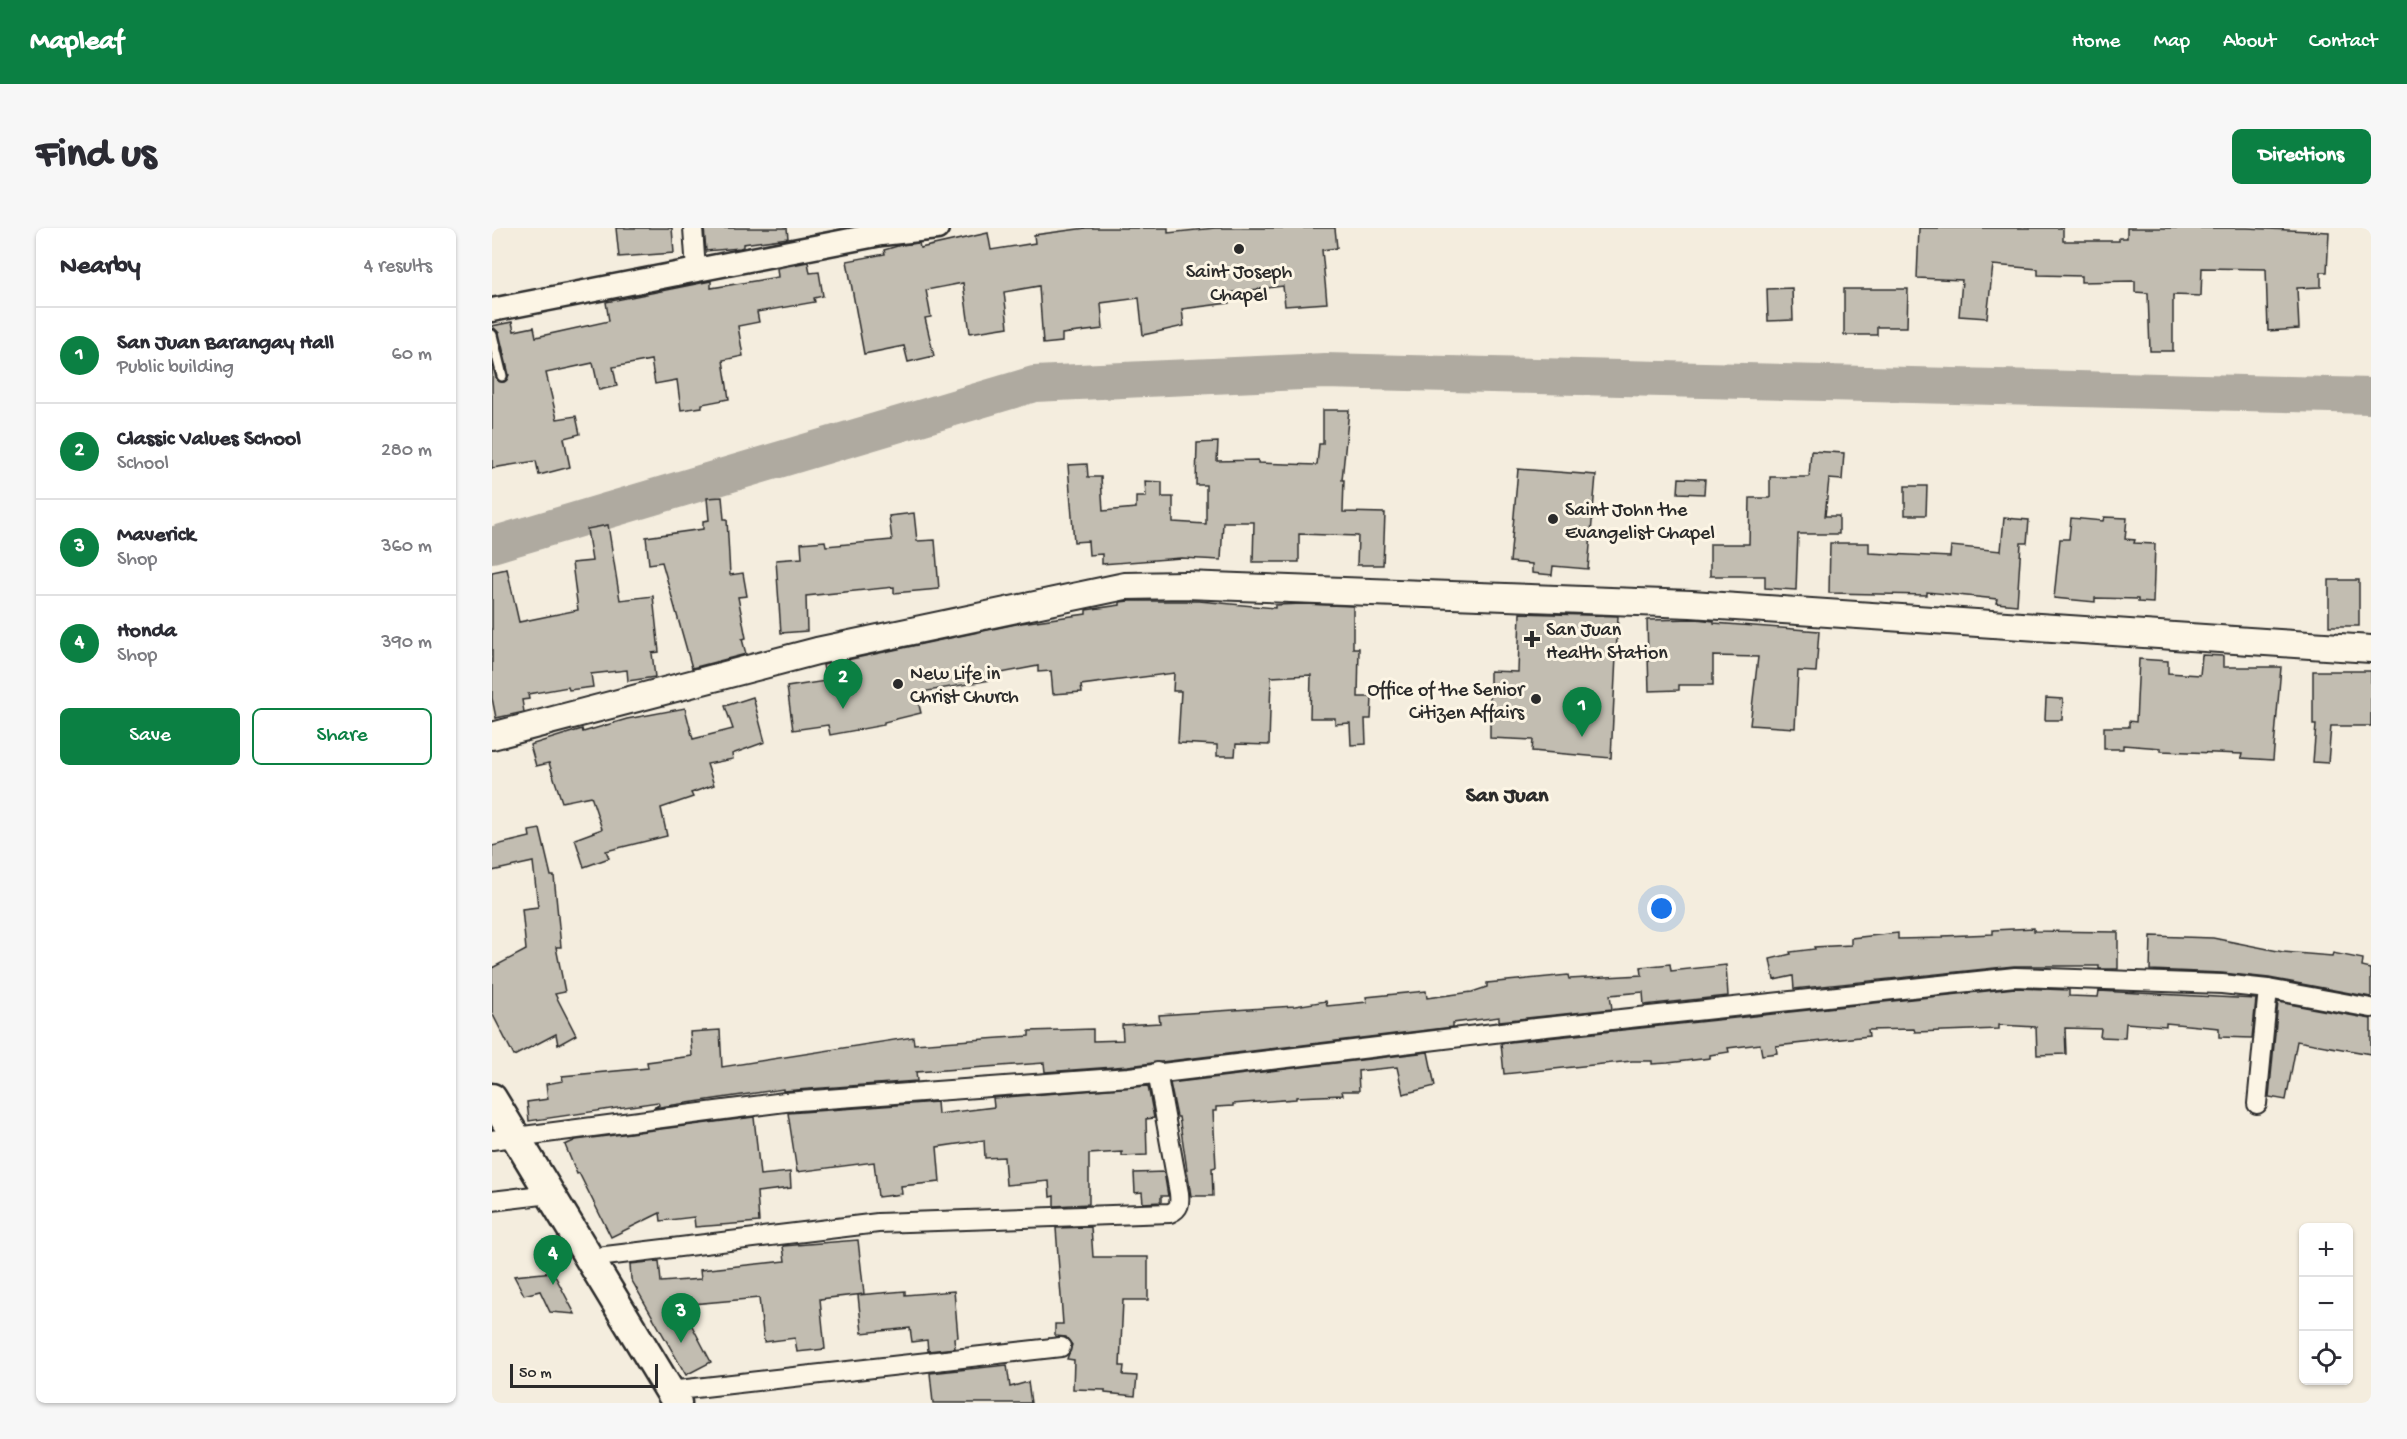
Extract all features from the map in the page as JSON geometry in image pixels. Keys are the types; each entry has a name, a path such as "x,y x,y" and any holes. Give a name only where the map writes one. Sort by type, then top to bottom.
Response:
{"highway":[{"path":"492,1098 504,1138 550,1194 673,1397"}],"main road":[{"path":"492,735 817,651 1125,585 1185,585 1691,604 2371,649"}],"street":[{"path":"693,228 696,270"},
{"path":"492,310 881,231 937,228"},
{"path":"504,1138 784,1102 1129,1077 1527,1029 2015,977 2210,983 2268,989 2371,1008"},
{"path":"2258,1104 2268,989"},
{"path":"589,1258 878,1223 1170,1213 1176,1211 1180,1204 1179,1193 1157,1072"},
{"path":"492,1201 550,1194"},
{"path":"673,1397 1061,1347"}],"lane":[{"path":"492,335 502,376"}],"building":[{"path":"616,228 672,228 674,253 619,257"},
{"path":"704,228 787,228 788,238 743,244 740,248 706,251"},
{"path":"1086,228 1168,228 1168,233 1215,228 1335,228 1337,248 1322,250 1327,303 1285,306 1283,286 1228,293 1229,303 1182,309 1184,326 1143,335 1139,298 1101,303 1103,329 1062,334 1062,342 1043,344 1039,286 1004,292 1008,327 970,333 963,283 926,290 931,317 925,318 934,356 908,362 904,346 864,354 847,261 885,254 884,250 901,245 919,243 920,248 988,233 991,250 1035,243 1034,235"},
{"path":"1919,228 2063,228 2063,241 2119,241 2119,238 2127,238 2127,228 2247,228 2329,232 2327,272 2321,272 2321,287 2297,288 2299,329 2268,331 2266,269 2202,268 2201,296 2173,295 2173,351 2150,351 2148,293 2135,292 2135,281 2081,282 2081,276 2038,275 2038,269 1993,265 1987,318 1959,316 1962,280 1917,278"},
{"path":"808,262 810,273 819,272 823,296 814,298 815,302 757,312 759,322 738,326 743,356 723,360 729,399 681,410 677,380 655,384 651,360 613,367 617,386 599,390 593,363 546,373 557,419 576,416 580,434 564,438 570,467 539,475 536,461 492,468 492,363 498,381 504,382 509,375 499,333 492,326 512,322 514,331 534,327 536,337 609,321 606,302 711,281 711,288 778,277 777,268"},
{"path":"1792,288 1793,320 1768,321 1767,289"},
{"path":"1844,289 1908,289 1907,327 1877,327 1877,335 1844,335"},
{"path":"1323,410 1349,410 1342,480 1344,480 1343,512 1385,513 1383,565 1357,565 1358,536 1299,534 1299,562 1253,562 1254,522 1223,522 1221,560 1181,558 1102,564 1102,554 1089,555 1088,541 1074,542 1068,465 1087,464 1088,477 1101,477 1103,511 1136,508 1136,497 1146,497 1145,481 1162,482 1162,497 1173,497 1173,522 1206,524 1206,485 1196,485 1197,443 1218,442 1217,461 1258,460 1258,463 1317,465 1319,444 1323,444"},
{"path":"1811,451 1844,453 1842,480 1829,479 1825,516 1839,516 1839,534 1798,534 1796,590 1765,588 1765,576 1710,576 1710,544 1749,544 1750,498 1770,498 1770,477 1809,477"},
{"name":"Saint John the Evangelist Chapel","path":"1518,469 1596,475 1588,569 1553,566 1552,575 1532,573 1532,564 1510,562"},
{"path":"1679,478 1705,479 1704,494 1678,493"},
{"path":"1905,486 1927,486 1926,515 1905,515"},
{"path":"722,497 724,519 727,519 730,575 743,573 747,596 738,597 746,638 742,639 746,654 692,668 662,562 649,564 646,537 703,529 703,521 709,520 707,498"},
{"path":"914,513 917,541 935,540 939,589 894,593 894,587 806,596 807,631 781,633 776,560 802,558 801,543 825,541 826,546 892,540 889,516"},
{"path":"2104,517 2127,518 2125,539 2135,540 2134,543 2155,544 2153,603 2138,602 2138,599 2095,598 2095,602 2054,598 2060,539 2069,539 2071,518 2103,521"},
{"path":"2004,518 2029,520 2027,543 2021,543 2017,605 1996,603 1997,599 1927,592 1927,595 1829,593 1830,543 1869,543 1869,553 1950,557 1951,546 2001,551"},
{"path":"608,525 620,600 653,596 659,652 652,653 655,677 628,681 627,670 591,674 593,687 569,690 568,687 528,694 529,699 522,700 524,712 496,718 492,698 492,572 507,569 519,622 578,610 572,563 592,561 587,529"},
{"path":"2329,580 2359,580 2359,626 2329,626"},
{"path":"1199,601 1275,608 1275,605 1303,604 1353,606 1353,648 1359,648 1358,697 1372,697 1371,719 1365,719 1366,744 1351,745 1350,723 1335,724 1335,718 1310,718 1311,675 1271,677 1269,745 1236,744 1235,756 1217,756 1217,745 1178,743 1181,691 1173,691 1174,673 1081,685 1082,692 1053,694 1051,671 1038,672 1038,666 990,675 991,680 916,693 921,713 884,722 884,725 830,735 828,725 793,730 787,687 826,681 823,665 1021,623 1086,614 1086,610 1120,605 1120,602"},
{"path":"1520,613 1618,616 1611,758 1532,751 1533,740 1490,738 1490,671 1518,672"},
{"path":"1647,620 1714,621 1714,623 1819,631 1816,672 1798,671 1795,728 1750,725 1758,657 1713,656 1713,685 1679,685 1679,690 1649,691"},
{"path":"2202,655 2223,656 2223,667 2281,667 2273,760 2241,758 2242,754 2161,751 2161,748 2123,745 2123,749 2104,749 2104,727 2129,727 2129,721 2136,722 2139,659 2168,661 2168,673 2200,675"},
{"path":"2313,671 2371,671 2371,726 2331,726 2328,763 2313,762 2316,725 2313,725"},
{"path":"753,697 765,742 732,754 733,759 707,764 714,785 691,793 693,797 661,808 667,836 606,851 609,858 584,867 575,839 602,829 591,796 562,802 549,763 536,766 530,745 582,729 583,732 627,719 685,708 693,739 733,729 725,706"},
{"path":"2046,698 2063,699 2062,720 2045,720"},
{"path":"540,829 551,876 554,876 561,947 556,947 565,992 555,994 576,1035 558,1045 556,1034 514,1056 492,1013 492,968 526,950 522,909 538,907 533,862 492,871 492,846 530,837 529,831"},
{"path":"2034,928 2034,931 2118,932 2118,969 2099,969 2099,966 2014,966 1794,989 1793,976 1774,980 1770,959 1791,954 1790,952 1815,949 1814,947 1851,945 1851,938 1898,933 1898,939 1943,938 1943,936 1993,934 1993,930"},
{"path":"2151,936 2213,938 2283,952 2332,956 2333,953 2363,959 2362,967 2371,969 2371,997 2269,978 2222,973 2150,970"},
{"path":"1670,964 1671,971 1726,965 1728,996 1644,1005 1643,992 1610,995 1612,1009 1499,1021 1499,1017 1453,1023 1453,1027 1128,1066 1045,1072 1044,1063 916,1072 917,1081 783,1091 783,1089 653,1108 659,1105 658,1102 529,1121 527,1102 548,1099 546,1084 563,1081 562,1076 648,1068 647,1062 692,1056 690,1032 720,1030 722,1067 913,1037 914,1044 1029,1036 1029,1031 1093,1029 1093,1041 1123,1040 1122,1025 1160,1023 1159,1015 1295,1006 1326,1001 1327,1006 1367,1002 1366,997 1426,991 1427,998 1472,992 1487,987 1487,983 1568,975 1569,979 1642,975 1641,967"},
{"path":"2015,988 2069,990 2069,996 2098,997 2099,991 2256,999 2252,1038 2219,1037 2219,1028 2166,1023 2166,1026 2126,1023 2125,1038 2100,1037 2101,1029 2065,1028 2066,1054 2037,1055 2036,1027 1999,1025 1999,1029 1915,1032 1914,1029 1868,1030 1869,1036 1776,1046 1777,1053 1762,1055 1760,1044 1728,1048 1729,1052 1710,1055 1710,1058 1668,1063 1652,1064 1652,1061 1632,1061 1504,1074 1501,1043"},
{"path":"2278,1002 2371,1019 2371,1054 2297,1041 2286,1100 2269,1097"},
{"path":"1428,1052 1435,1086 1403,1094 1397,1067 1358,1071 1359,1091 1342,1091 1343,1095 1296,1097 1296,1099 1216,1107 1216,1111 1213,1111 1216,1167 1212,1168 1213,1196 1191,1196 1179,1117 1177,1117 1170,1083"},
{"path":"1148,1086 1154,1118 1146,1119 1147,1155 1122,1156 1122,1152 1089,1154 1089,1204 1054,1206 1054,1196 1050,1197 1049,1181 1006,1185 1004,1157 985,1158 984,1140 937,1147 940,1182 901,1186 902,1194 878,1197 874,1162 797,1172 788,1113 937,1102 938,1114 994,1107 993,1098"},
{"path":"754,1117 760,1175 790,1172 791,1188 757,1192 759,1222 695,1227 694,1217 661,1221 660,1213 611,1237 579,1173 577,1174 565,1145 576,1140"},
{"path":"1164,1172 1168,1196 1161,1196 1161,1202 1143,1203 1142,1192 1135,1193 1134,1173"},
{"path":"1091,1227 1093,1257 1148,1257 1148,1300 1123,1300 1120,1366 1124,1366 1123,1375 1137,1376 1135,1396 1105,1393 1105,1390 1073,1389 1074,1360 1067,1359 1072,1345 1066,1337 1055,1336 1055,1324 1063,1324 1056,1228"},
{"path":"858,1240 864,1294 820,1299 825,1349 797,1352 795,1338 764,1342 759,1298 681,1305 711,1362 686,1375 631,1279 630,1264 659,1261 661,1282 701,1279 700,1270 785,1261 783,1246"},
{"path":"553,1272 575,1314 550,1312 540,1291 524,1295 514,1276"},
{"path":"905,1291 905,1295 954,1291 958,1337 954,1338 955,1348 928,1351 927,1340 912,1342 910,1328 862,1333 858,1295"},
{"path":"1007,1365 1010,1387 1028,1382 1031,1403 933,1403 930,1373"}],"waterway":[{"path":"492,545 1034,384 1325,371 2371,396"}],"place":[{"name":"Saint Joseph Chapel","path":"1239,249"},
{"name":"Saint John the Evangelist Chapel","path":"1553,519"},
{"name":"San Juan Health Station","path":"1532,639"},
{"name":"New Life in Christ Church","path":"898,684"},
{"name":"Office of the Senior Citizen Affairs","path":"1536,699"},
{"name":"Classic Values School","path":"843,709"},
{"name":"San Juan Barangay Hall","path":"1582,737"},
{"name":"Honda","path":"553,1285"},
{"name":"Maverick","path":"681,1343"}],"district":[{"name":"San Juan","path":"1507,793"}]}
